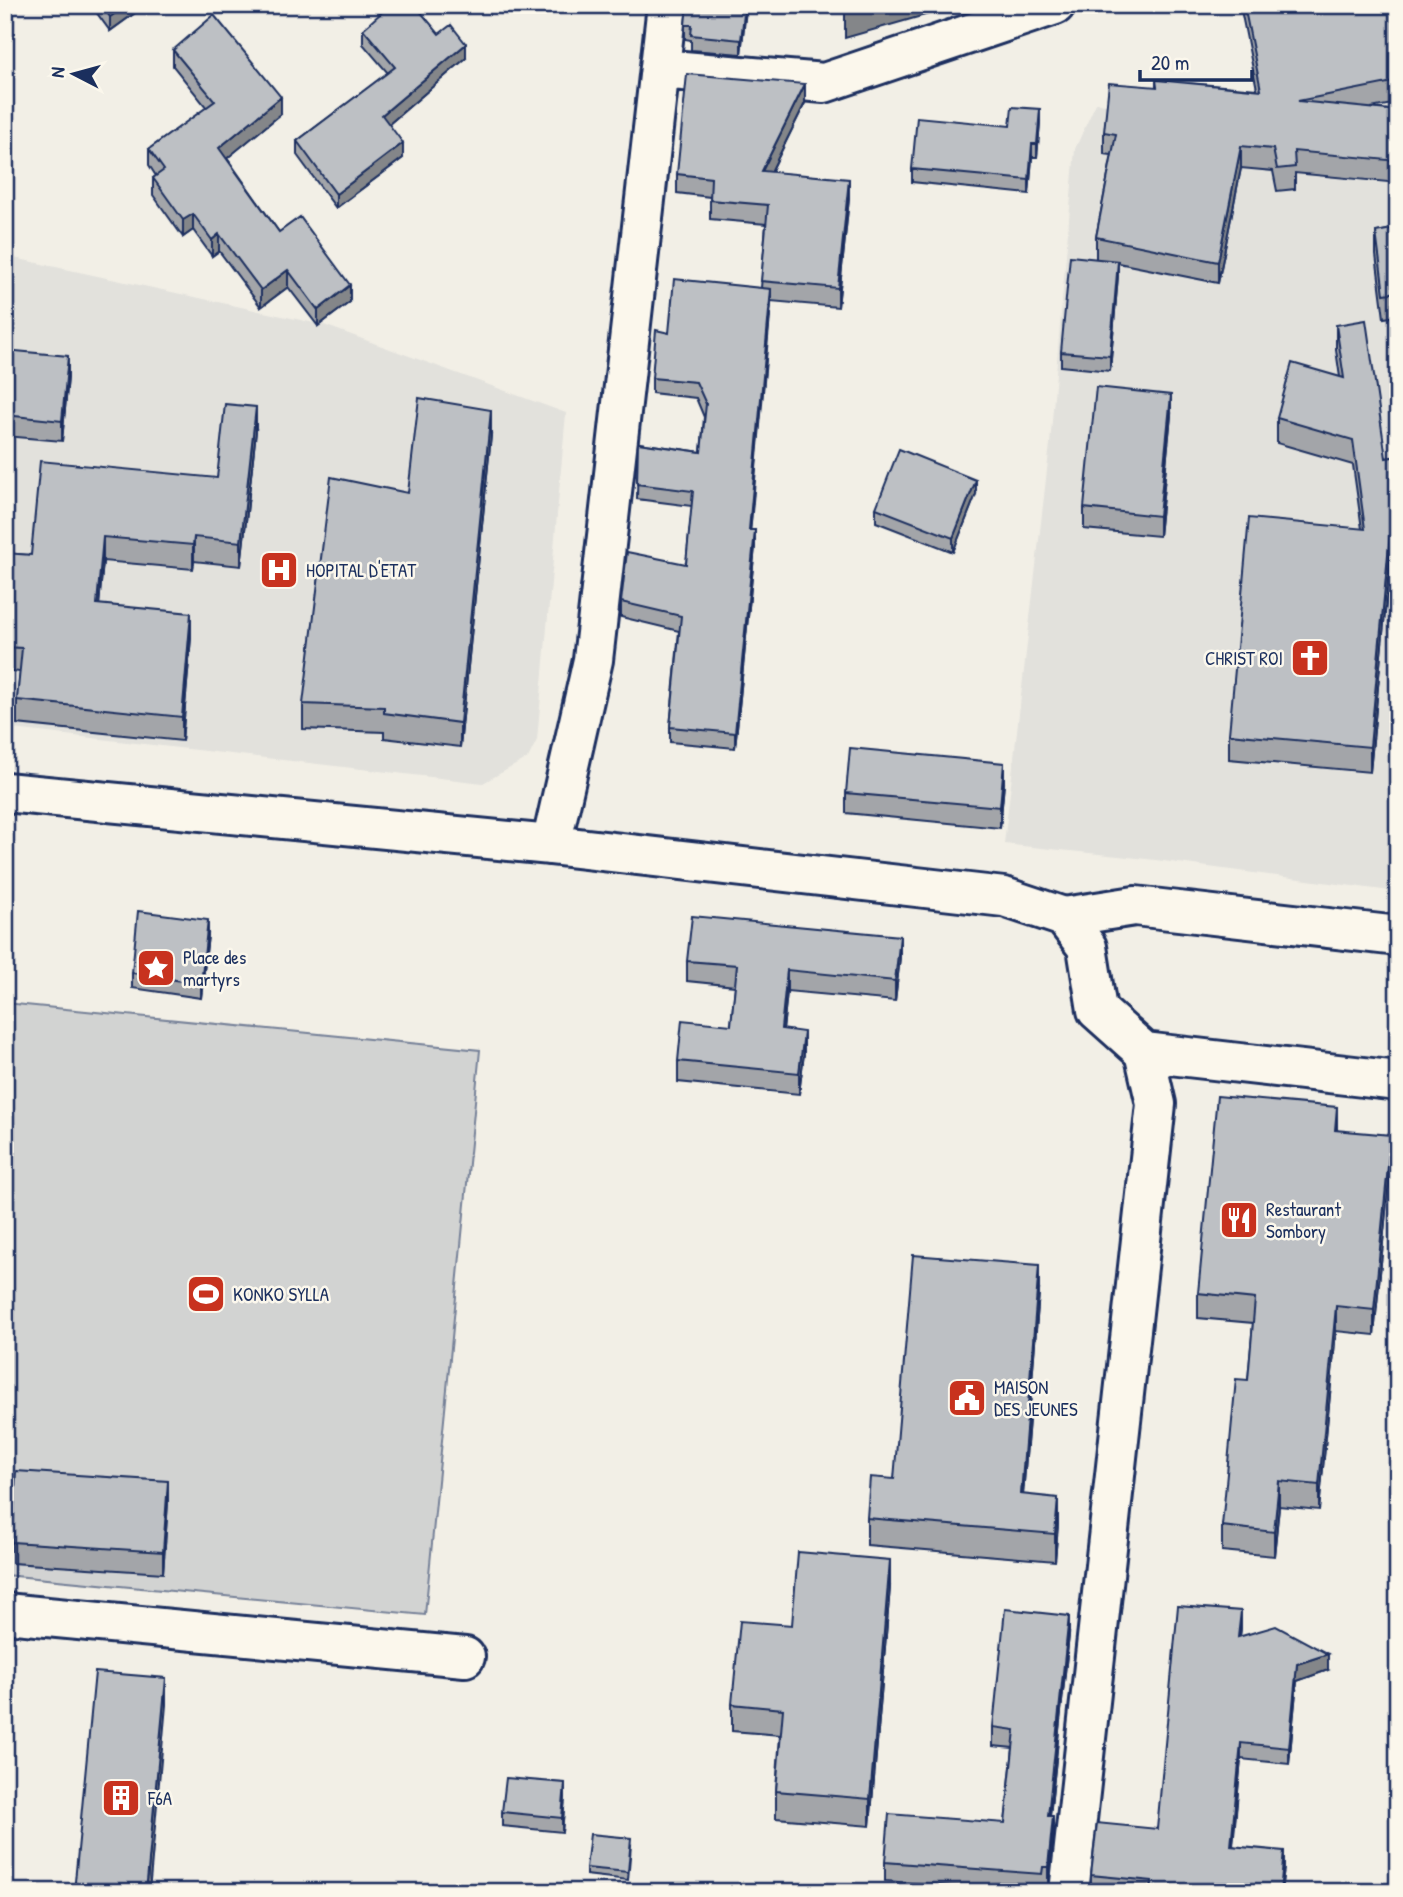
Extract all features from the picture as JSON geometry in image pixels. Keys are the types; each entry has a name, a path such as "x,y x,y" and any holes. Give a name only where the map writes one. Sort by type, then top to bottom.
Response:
{"street":[{"path":"551,845 593,660 667,5"},
{"path":"660,69 824,83 1055,5"},
{"path":"5,792 551,845 1004,897 1064,917 1135,906 1398,936"},
{"path":"1064,917 1087,947 1097,1010 1144,1052 1156,1104 1069,1892"},
{"path":"1144,1052 1398,1081"},
{"path":"5,1613 465,1657"}],"shaded area":[{"name":"CHRIST ROI","path":"1096,103 1398,126 1398,892 1156,860 1004,844 1050,444 1075,149"},
{"name":"HOPITAL D'ETAT","path":"5,256 324,325 566,413 537,740 528,758 483,783 5,728"},
{"path":"5,1003 480,1050 425,1615 5,1575"}],"building":[{"path":"102,5 126,5 110,17"},
{"path":"390,5 415,5 439,34 451,25 466,44 382,115 403,143 336,194 297,141 395,67 363,29"},
{"path":"687,5 745,5 741,40 691,35 692,25 685,25"},
{"path":"845,5 870,5 845,12"},
{"path":"1244,5 1398,5 1398,81 1298,101 1398,111 1398,161 1294,151 1295,167 1277,169 1273,149 1241,146 1218,262 1096,237 1116,134 1104,132 1109,83 1157,87 1156,80 1261,90"},
{"path":"214,15 281,97 219,148 279,232 300,217 350,285 318,310 288,270 261,290 219,234 212,240 193,214 183,220 153,178 164,170 149,149 215,101 173,50"},
{"path":"687,74 805,84 762,171 849,179 838,288 761,281 768,205 710,200 711,178 677,174"},
{"path":"1012,107 1040,109 1037,144 1032,144 1029,180 912,169 917,117 1010,126"},
{"path":"1398,228 1398,292 1384,294 1376,232"},
{"path":"1070,256 1118,261 1110,356 1061,352"},
{"path":"674,279 771,289 749,530 755,530 735,733 670,727 681,616 621,602 627,552 686,564 693,491 637,484 638,443 701,452 706,404 696,382 652,378 656,330 669,333"},
{"name":"CHRIST ROI","path":"1366,320 1386,458 1398,456 1398,501 1393,501 1370,747 1229,734 1249,518 1365,529 1353,440 1277,418 1292,363 1344,378 1336,325"},
{"path":"5,350 68,356 62,421 5,415"},
{"path":"1096,387 1171,395 1159,516 1084,508"},
{"path":"419,398 491,410 460,723 384,713 384,707 303,704 331,477 408,493"},
{"path":"225,404 256,407 241,542 194,537 193,545 103,537 97,604 191,613 182,717 17,700 22,648 5,647 5,553 31,555 40,461 217,478"},
{"path":"899,449 976,480 953,538 876,508"},
{"path":"850,748 1004,763 1000,807 846,793"},
{"path":"138,911 208,920 201,984 132,973"},
{"path":"692,916 900,936 895,981 787,970 781,1029 804,1032 799,1073 678,1061 682,1020 731,1025 737,965 687,961"},
{"path":"1217,1096 1337,1107 1335,1130 1391,1135 1374,1310 1336,1306 1319,1485 1279,1481 1274,1532 1222,1526 1236,1379 1248,1380 1255,1299 1198,1293"},
{"name":"MAISON DES JEUNES","path":"913,1255 1039,1265 1021,1494 1058,1498 1055,1534 867,1518 870,1477 894,1479"},
{"path":"16,1471 168,1481 163,1552 12,1542"},
{"path":"798,1552 890,1560 870,1799 776,1791 783,1709 732,1704 740,1621 792,1625"},
{"path":"1178,1606 1241,1611 1238,1637 1276,1626 1328,1654 1297,1664 1289,1748 1241,1743 1231,1846 1284,1851 1280,1892 1151,1892 1152,1881 1091,1875 1097,1823 1157,1829"},
{"path":"1005,1609 1069,1616 1048,1816 1053,1816 1048,1867 1043,1867 1042,1874 885,1862 889,1814 1005,1823 1015,1730 993,1727"},
{"name":"F6A","path":"95,1672 166,1678 146,1892 74,1892"},
{"path":"506,1778 565,1783 562,1818 502,1812"},
{"path":"590,1834 631,1838 628,1872 586,1868"}],"place":[{"name":"HOPITAL D'ETAT","path":"279,570"},
{"name":"CHRIST ROI","path":"1310,658"},
{"name":"Place des martyrs","path":"156,968"},
{"name":"Restaurant Sombory","path":"1239,1220"},
{"name":"KONKO SYLLA","path":"206,1294"},
{"name":"MAISON DES JEUNES","path":"967,1398"},
{"name":"F6A","path":"121,1798"}]}
